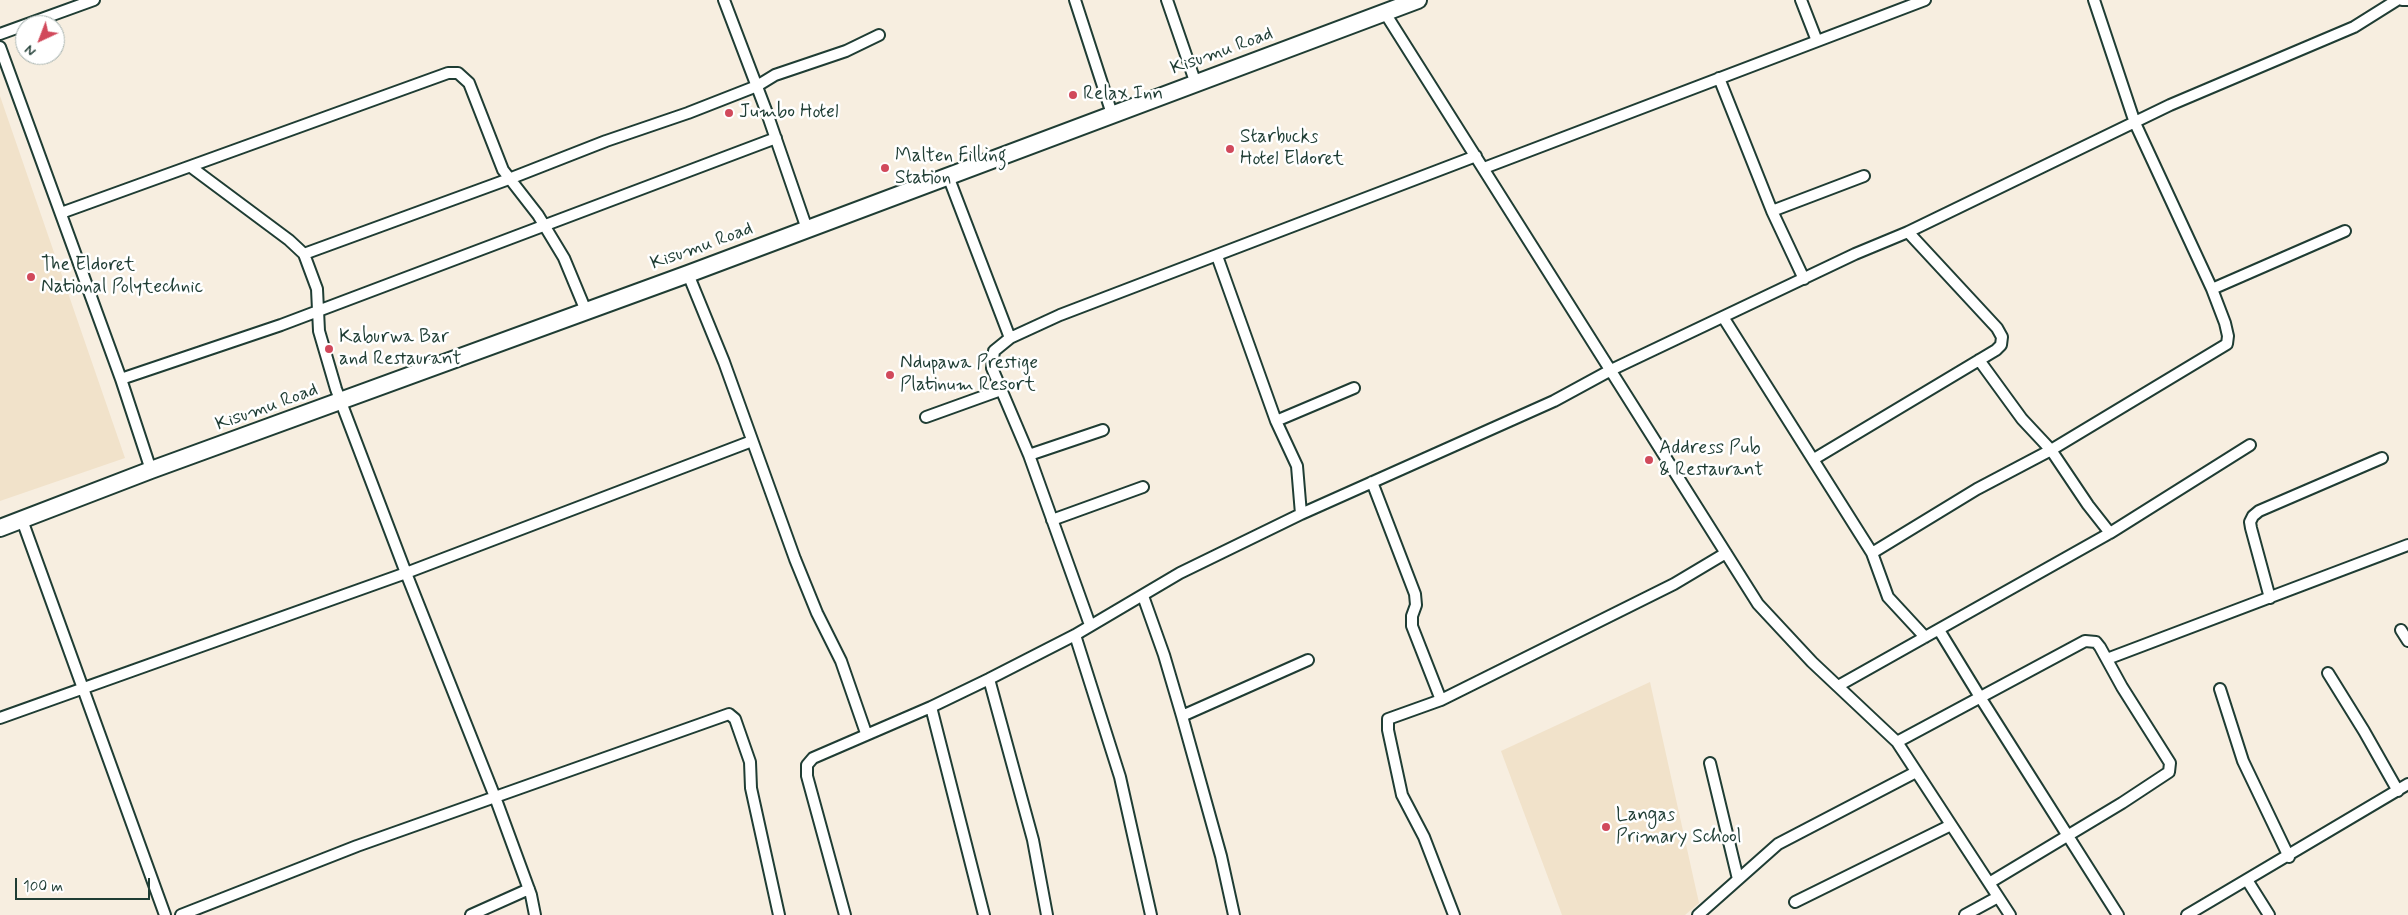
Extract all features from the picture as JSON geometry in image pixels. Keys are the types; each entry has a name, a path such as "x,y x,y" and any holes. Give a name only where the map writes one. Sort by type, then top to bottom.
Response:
{"highway":[{"name":"Kisumu Road","path":"0,528 151,470 342,402 586,310 688,274 1418,0"}],"street":[{"path":"0,34 94,0"},
{"path":"724,0 776,138 807,229"},
{"path":"1075,0 1112,114"},
{"path":"1167,0 1196,84"},
{"path":"1802,0 1817,40"},
{"path":"1484,168 1925,0"},
{"path":"1872,553 1977,489 2051,450 2227,344 2226,322 2135,124 2094,0"},
{"path":"845,915 806,769 809,761 813,758 866,733 931,707 989,679 1075,635 1180,573 1301,514 1554,401 1611,370 1908,232 2209,88 2354,27 2397,0"},
{"path":"2402,0 2408,0"},
{"path":"1385,13 1766,615 1897,742 2010,915"},
{"path":"304,254 757,86 775,75 846,51 879,35"},
{"path":"0,47 61,213 151,470"},
{"path":"61,213 454,72 464,76 469,83 498,161 545,227 570,268 586,310"},
{"path":"1719,78 1772,211 1804,279"},
{"path":"120,379 216,348 317,312 776,138"},
{"path":"1090,625 1029,455 992,368 994,351 1010,338 1060,315 1476,156"},
{"path":"191,167 294,244 304,254 318,289 317,312 324,352 406,573 495,797 529,890 535,915"},
{"path":"948,176 1010,338"},
{"path":"1772,211 1864,176"},
{"path":"2212,289 2345,231"},
{"path":"1814,459 2001,345 2002,337 1997,328 1908,232"},
{"path":"1217,256 1276,421 1296,466 1301,514"},
{"path":"688,274 724,362 810,595 841,661 866,733"},
{"path":"1723,317 1872,553 1888,596 1925,636"},
{"path":"1979,360 2022,420 2051,450 2110,533"},
{"path":"1276,421 1354,388"},
{"path":"926,417 1001,390"},
{"path":"1029,455 1103,430"},
{"path":"0,718 406,573 752,441"},
{"path":"1838,686 2110,533 2250,445"},
{"path":"2270,598 2251,528 2250,522 2253,516 2259,511 2382,458"},
{"path":"1372,482 1415,594 1416,605 1412,616 1412,626 1441,700"},
{"path":"1052,520 1143,487"},
{"path":"22,520 165,915"},
{"path":"2107,659 2408,545"},
{"path":"1454,915 1424,837 1402,795 1387,723 1391,717 1441,700 1674,584 1726,553"},
{"path":"1143,596 1164,655 1182,716 1221,856 1234,915"},
{"path":"1939,630 2118,915"},
{"path":"2401,630 2408,641"},
{"path":"1075,635 1120,777 1151,915"},
{"path":"1897,742 2085,641 2096,642 2171,767 2166,776 1989,883"},
{"path":"1182,716 1308,660"},
{"path":"2328,673 2398,791"},
{"path":"989,679 1033,840 1047,915"},
{"path":"2220,689 2243,761 2289,856"},
{"path":"931,707 984,915"},
{"path":"182,915 357,846 729,714 735,719 750,762 751,788 778,915"},
{"path":"1710,762 1738,879"},
{"path":"1698,915 1766,853 1793,835 1916,772"},
{"path":"2187,915 2408,784"},
{"path":"1795,902 1951,825"},
{"path":"2247,880 2269,915"},
{"path":"471,915 529,890"},
{"path":"1965,915 1998,897"}],"shaded area":[{"name":"The Eldoret National Polytechnic","path":"0,96 125,458 0,501"},
{"name":"Langas Primary School","path":"1650,682 1699,903 1685,915 1562,915 1501,751"}],"place":[{"name":"Relax Inn","path":"1073,95"},
{"name":"Jumbo Hotel","path":"729,113"},
{"name":"Starbucks Hotel Eldoret","path":"1230,149"},
{"name":"Malten Filling Station","path":"885,168"},
{"name":"The Eldoret National Polytechnic","path":"31,277"},
{"name":"Kaburwa Bar and Restaurant","path":"329,349"},
{"name":"Ndupawa Prestige Platinum Resort","path":"890,375"},
{"name":"Address Pub & Restaurant","path":"1649,460"},
{"name":"Langas Primary School","path":"1606,827"}]}
